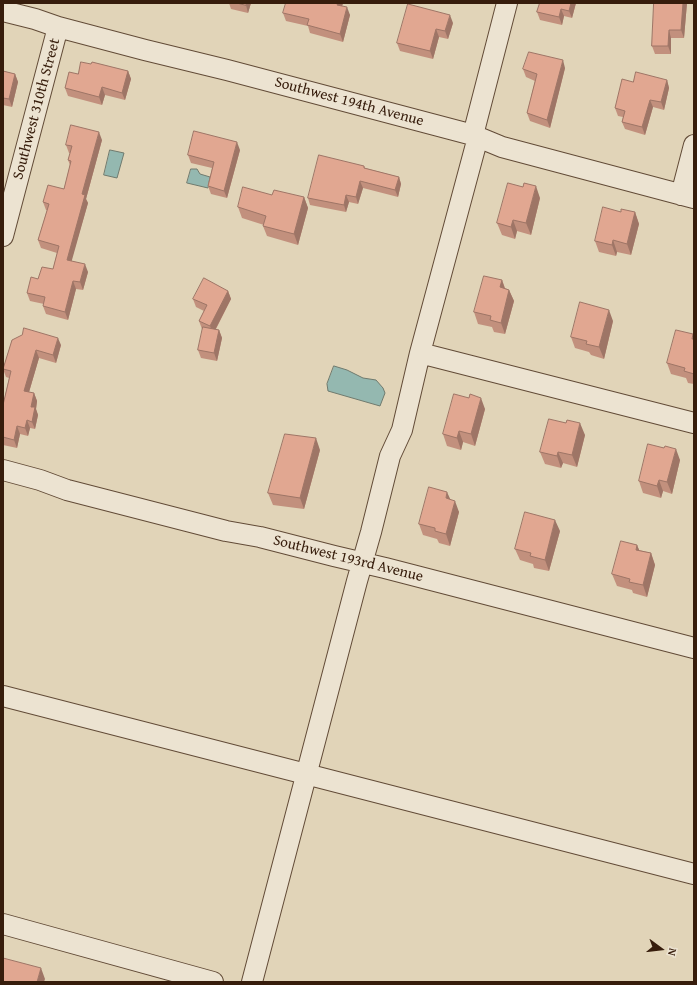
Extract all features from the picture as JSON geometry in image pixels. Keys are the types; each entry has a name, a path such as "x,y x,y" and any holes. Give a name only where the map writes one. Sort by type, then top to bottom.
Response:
{"street":[{"path":"252,982 390,456 402,430 420,353 476,136 507,3"},
{"name":"Southwest 194th Avenue","path":"3,11 145,50 227,70 476,136 502,147 688,197"},
{"name":"Southwest 310th Street","path":"3,236 58,27"},
{"path":"688,197 694,145"},
{"path":"420,353 694,423"},
{"name":"Southwest 193rd Avenue","path":"3,470 40,480 67,490 219,529 260,537 362,562 694,648"},
{"path":"3,696 694,874"},
{"path":"3,924 213,982"}],"water":[{"path":"110,150 124,153 117,178 104,175"},
{"path":"191,169 197,169 200,174 210,177 208,188 187,183"},
{"path":"334,366 347,370 363,378 376,380 383,388 385,393 380,406 328,391 327,384"}],"building":[{"path":"286,3 338,3 337,5 347,7 340,34 307,25 309,19 283,13"},
{"path":"540,3 571,3 569,11 561,9 559,17 537,12"},
{"path":"654,3 683,3 681,30 669,30 668,46 652,46"},
{"path":"408,4 450,15 445,31 436,29 430,51 397,43"},
{"path":"529,52 563,60 547,120 527,113 537,74 523,69"},
{"path":"81,62 91,64 92,62 128,71 122,93 102,87 99,97 65,88 69,72 78,74"},
{"path":"3,71 15,74 9,99 3,98"},
{"path":"636,72 667,80 661,102 650,100 642,127 622,122 625,111 615,108 622,79 633,82"},
{"path":"71,125 99,132 82,194 85,195 67,260 85,264 80,282 73,281 65,312 43,306 45,297 27,293 31,277 38,279 42,267 53,269 59,246 38,240 49,204 43,202 48,185 64,189 71,161 68,160 72,146 66,145"},
{"path":"194,131 237,142 224,191 208,186 214,162 188,155"},
{"path":"319,155 364,166 364,168 399,177 395,190 360,181 356,197 346,195 344,205 308,198"},
{"path":"508,183 523,187 524,183 536,186 526,223 513,220 511,227 497,223"},
{"path":"243,187 272,195 274,190 304,197 294,234 263,226 266,216 238,207"},
{"path":"603,207 621,212 621,209 635,212 627,244 613,240 612,245 595,241"},
{"path":"484,276 502,280 500,287 509,290 501,323 490,320 491,316 474,312"},
{"path":"204,278 228,291 210,326 199,321 207,305 193,299"},
{"path":"580,302 609,310 599,347 586,344 587,341 571,337"},
{"path":"203,327 219,330 214,353 198,350"},
{"path":"24,328 58,338 53,355 36,350 24,391 34,393 31,407 35,407 32,422 27,420 25,428 17,426 14,440 3,437 3,405 11,371 3,369 12,340 22,335"},
{"path":"676,330 693,334 694,374 684,371 685,368 667,363"},
{"path":"454,394 469,398 470,394 481,398 471,434 459,431 457,438 443,434"},
{"path":"549,419 566,423 567,420 580,423 572,455 558,452 557,456 540,452"},
{"path":"285,434 316,438 300,498 268,493"},
{"path":"648,444 676,449 667,482 659,480 657,486 639,481"},
{"path":"429,487 447,492 446,498 455,501 446,534 435,531 435,528 419,524"},
{"path":"525,512 555,520 545,560 530,556 531,553 515,549"},
{"path":"621,541 637,545 636,550 651,553 643,585 629,582 630,579 612,574"},
{"path":"3,958 41,968 37,982 3,982"}]}
